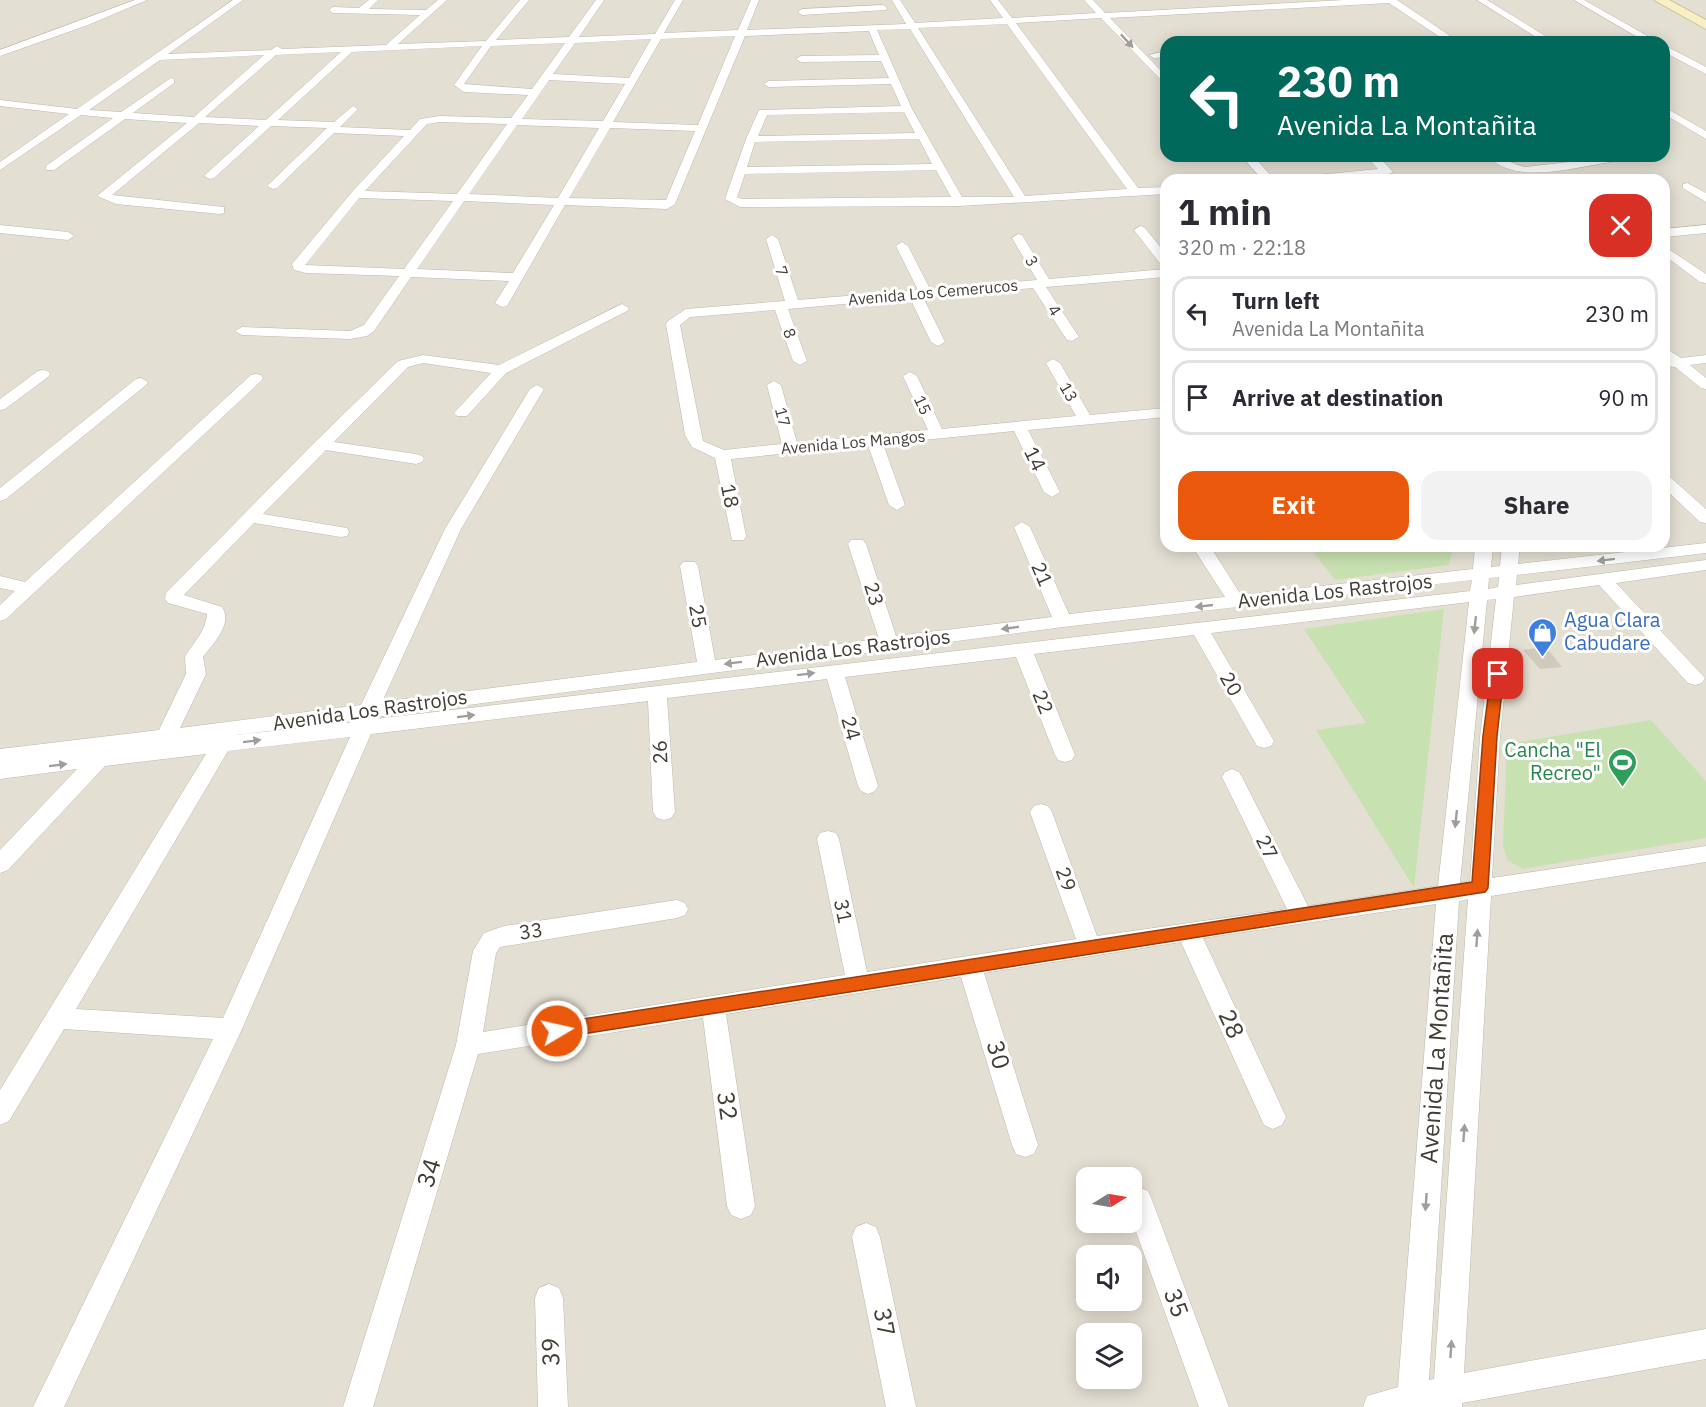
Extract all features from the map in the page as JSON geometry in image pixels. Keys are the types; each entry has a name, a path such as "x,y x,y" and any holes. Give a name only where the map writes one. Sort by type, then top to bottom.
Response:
{"street":[{"path":"0,53 143,0"},
{"path":"0,167 239,0"},
{"path":"361,11 374,0"},
{"path":"388,48 443,0"},
{"path":"525,0 491,40 461,82 460,87 536,92"},
{"path":"242,331 350,335 362,333 369,328 406,272 517,121 600,0"},
{"path":"502,303 679,0"},
{"path":"356,194 667,205 671,202 755,0"},
{"path":"851,0 856,10"},
{"path":"896,0 1022,200"},
{"path":"994,0 1135,192"},
{"path":"1088,0 1160,76"},
{"path":"158,57 397,40 491,40 742,31 1102,14 1113,11 1201,6 1391,0 1445,36"},
{"path":"1481,0 1541,36"},
{"path":"1578,0 1642,36"},
{"path":"1660,0 1706,26"},
{"path":"1676,0 1706,16"},
{"path":"802,12 883,8"},
{"path":"333,10 430,13"},
{"path":"1113,11 1126,24"},
{"path":"806,28 872,28 910,24"},
{"path":"806,28 814,51"},
{"path":"872,28 907,109 959,202"},
{"path":"1140,39 1160,62"},
{"path":"168,50 388,48 491,40"},
{"path":"220,210 116,200 103,196 195,121 278,48"},
{"path":"210,176 350,49"},
{"path":"801,59 814,51 884,58"},
{"path":"1670,51 1706,71"},
{"path":"1154,55 1160,54"},
{"path":"546,77 632,81"},
{"path":"50,168 171,81"},
{"path":"769,84 895,81"},
{"path":"0,103 79,113 414,132"},
{"path":"273,186 353,109"},
{"path":"907,109 763,112 751,139 731,199 740,203 959,202 1160,190"},
{"path":"1670,114 1706,136"},
{"path":"517,277 298,267 298,264 356,194 424,121 431,119 517,121 702,128"},
{"path":"751,139 922,136"},
{"path":"1238,162 1248,174"},
{"path":"1252,162 1264,174"},
{"path":"1379,162 1388,172 1381,174"},
{"path":"1502,162 1509,167 1525,170 1588,162"},
{"path":"741,171 940,167"},
{"path":"1687,186 1706,198"},
{"path":"1670,232 1706,229"},
{"path":"0,230 68,236"},
{"path":"1140,230 1160,265"},
{"name":"3","path":"1018,238 1041,283"},
{"name":"7","path":"772,239 786,304"},
{"path":"902,246 938,342"},
{"path":"1670,254 1705,279"},
{"name":"Avenida Los Cemerucos","path":"722,455 697,444 693,435 673,324 686,313 1160,272"},
{"name":"4","path":"1041,283 1072,337"},
{"name":"8","path":"786,304 800,361"},
{"path":"462,413 501,370 622,308"},
{"path":"162,745 196,674 194,657 217,617 216,611 180,603 174,599 175,593 403,364 423,359 501,370"},
{"path":"1670,363 1706,359"},
{"name":"13","path":"1053,363 1086,420"},
{"path":"1670,363 1706,385"},
{"path":"0,406 43,374"},
{"name":"15","path":"910,376 937,434"},
{"path":"0,615 256,378"},
{"path":"0,496 141,382"},
{"name":"17","path":"774,385 791,448"},
{"path":"48,1407 230,1029 358,742 365,719 453,529 537,388"},
{"name":"Avenida Los Mangos","path":"722,455 1160,414"},
{"name":"14","path":"1019,427 1052,492"},
{"path":"874,441 897,505"},
{"path":"320,445 416,459"},
{"name":"18","path":"722,455 738,536"},
{"path":"1670,486 1706,519"},
{"path":"249,517 341,532"},
{"name":"21","path":"1022,527 1063,621"},
{"name":"23","path":"857,544 890,645"},
{"name":"Avenida Los Rastrojos","path":"0,771 105,752 365,719 707,666 890,645 1063,621 1237,602 1508,581 1706,548"},
{"path":"1205,552 1237,602"},
{"name":"Avenida La Montañita","path":"1412,1403 1448,893 1484,552"},
{"name":"Avenida La Montañita","path":"1448,1399 1490,736 1510,552"},
{"name":"Avenida Los Rastrojos","path":"1508,581 1602,578 1706,565"},
{"name":"25","path":"689,566 707,666"},
{"path":"1602,578 1695,678"},
{"path":"0,582 28,588"},
{"name":"Avenida Los Rastrojos","path":"365,719 657,693 1199,628 1480,584"},
{"name":"20","path":"1199,628 1264,741"},
{"name":"22","path":"1022,649 1065,755"},
{"name":"24","path":"834,671 868,786"},
{"name":"26","path":"657,693 664,812"},
{"path":"0,1113 225,737"},
{"path":"0,864 105,752"},
{"name":"Avenida Los Rastrojos","path":"0,756 105,752"},
{"name":"27","path":"1232,777 1302,916"},
{"name":"29","path":"1041,812 1090,947"},
{"name":"31","path":"828,839 858,983"},
{"path":"468,1045 1188,931 1302,916 1706,854"},
{"name":"33","path":"468,1045 485,951 492,940 504,935 677,909"},
{"name":"28","path":"1188,931 1273,1117"},
{"name":"30","path":"970,966 1025,1144"},
{"name":"32","path":"713,1006 741,1206"},
{"path":"57,1018 230,1029"},
{"name":"34","path":"358,1407 468,1045"},
{"name":"35","path":"1142,1211 1214,1407"},
{"name":"37","path":"866,1237 901,1407"},
{"name":"39","path":"549,1298 553,1407"},
{"path":"1378,1407 1448,1399 1706,1344"}],"shaded area":[{"path":"0,0 1706,0 1706,1407 0,1407"}],"green space":[{"path":"1314,552 1452,552 1449,565 1335,580"},
{"path":"1444,609 1414,888 1316,730 1366,723 1304,629"},
{"path":"1651,720 1706,781 1706,838 1523,869 1507,860 1503,845 1507,744"}],"building":[{"name":"Agua Clara Cabudare","path":"1546,647 1562,667 1540,669 1523,650"}],"place":[{"name":"Agua Clara Cabudare","path":"1543,658"},
{"name":"Cancha \"El Recreo\"","path":"1622,788"}],"route":[{"path":"557,1031 1188,931 1480,888 1490,736 1498,674"}]}
